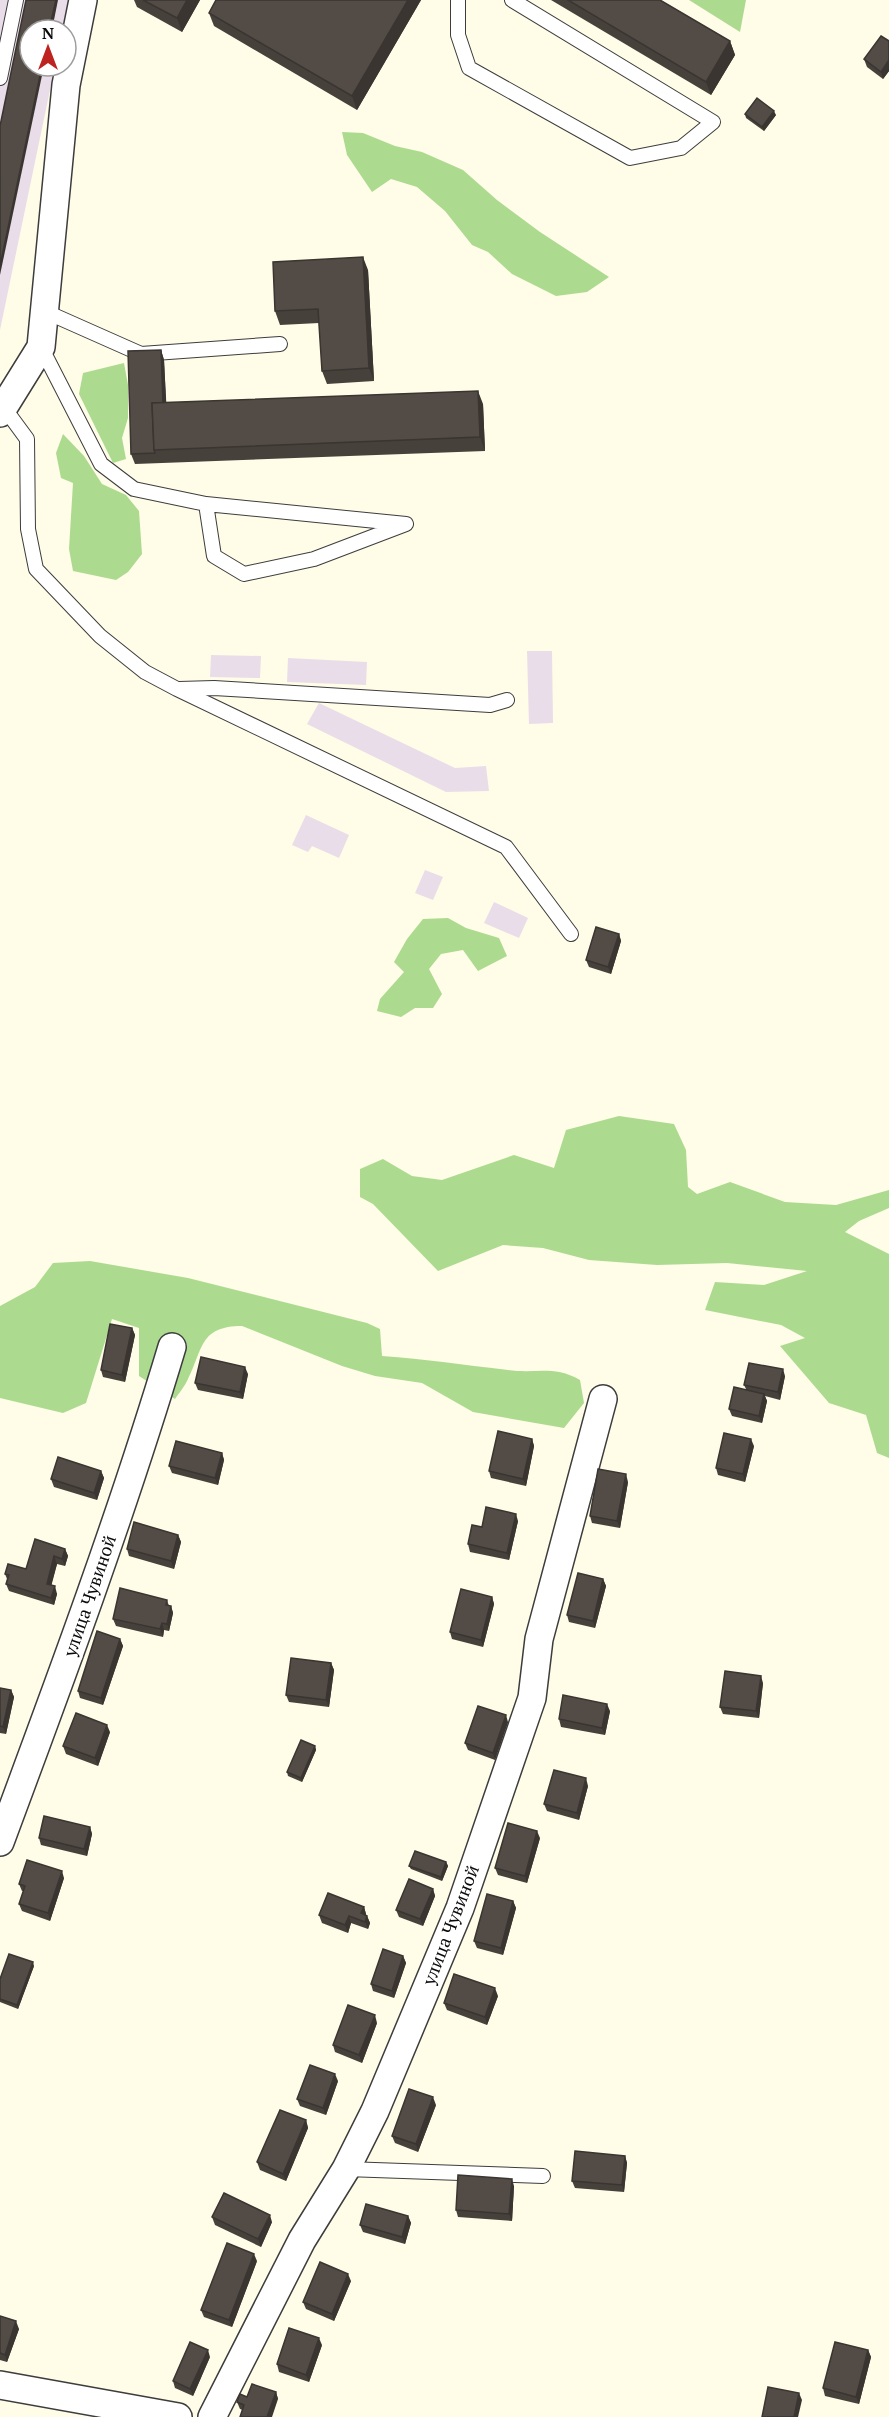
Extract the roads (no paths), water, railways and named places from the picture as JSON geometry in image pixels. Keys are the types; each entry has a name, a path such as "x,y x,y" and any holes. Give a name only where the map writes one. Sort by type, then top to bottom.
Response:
{"street":[{"path":"1,408 40,347 66,85 83,0"},
{"name":"улица Чувиной","path":"0,1842 75,1639 146,1433 172,1347"},
{"name":"улица Чувиной","path":"212,2417 303,2240 346,2169 375,2111 460,1908 532,1698 539,1639 603,1399"},
{"path":"0,2385 178,2417"}],"lane":[{"path":"458,0 458,35 469,68 630,158 681,148 713,122 512,0"},
{"path":"0,6 16,3 0,78"},
{"path":"44,310 141,354 280,344"},
{"path":"40,347 101,464 134,489 206,504 406,524 314,559 244,574 214,556 206,504"},
{"path":"1,408 27,439 28,529 36,569 100,636 145,672 177,689 506,847 571,934"},
{"path":"177,689 214,688 490,705 507,700"},
{"path":"346,2169 543,2176"}]}
